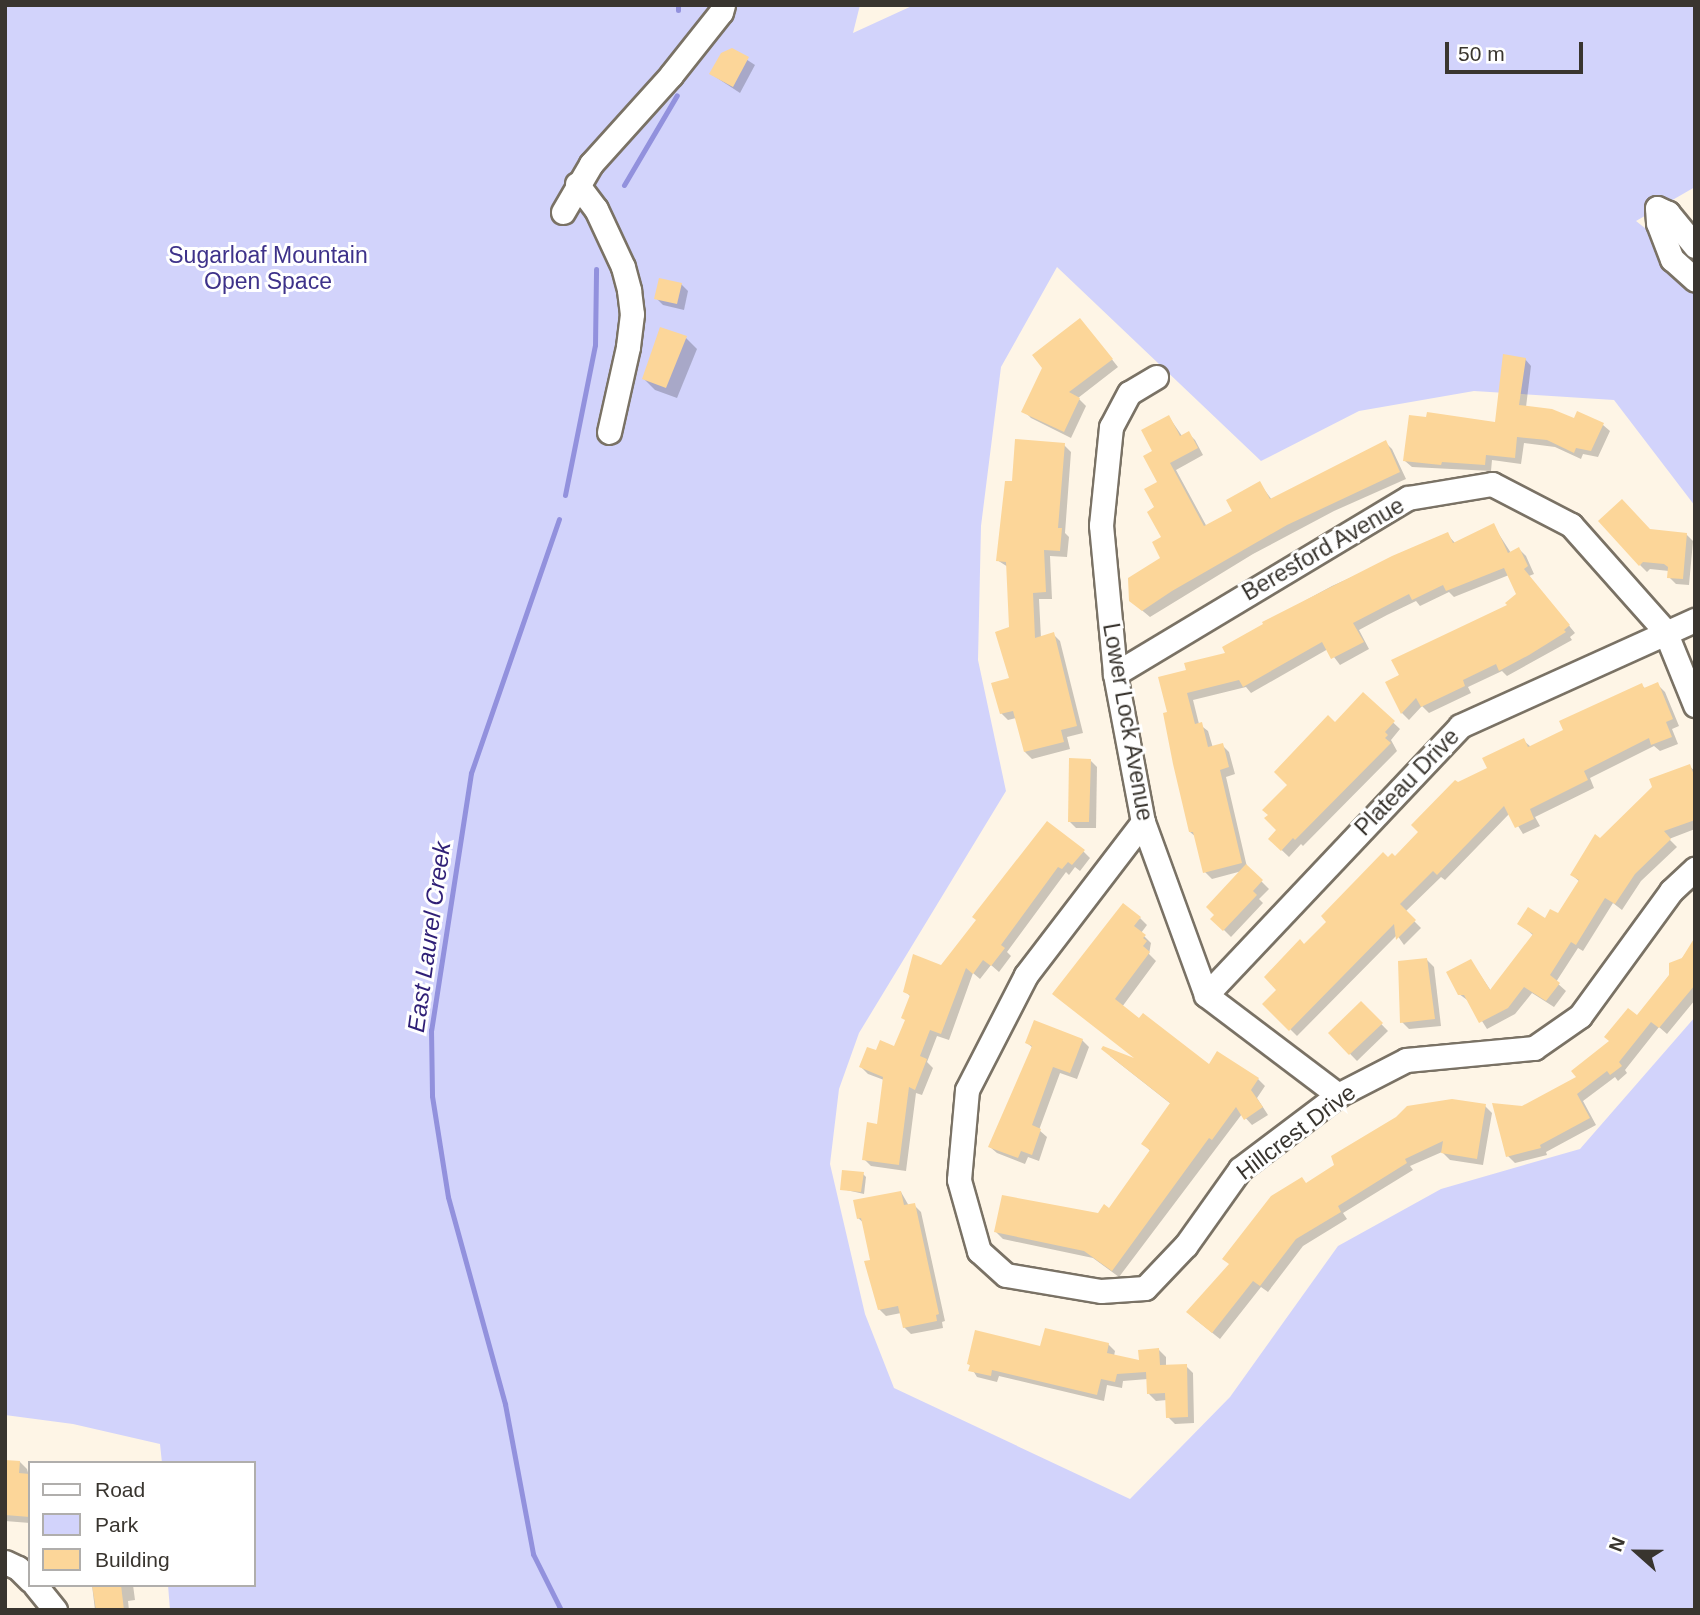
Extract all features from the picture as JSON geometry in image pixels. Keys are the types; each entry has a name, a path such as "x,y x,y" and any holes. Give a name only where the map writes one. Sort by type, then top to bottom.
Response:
{"street":[{"path":"563,212 591,164 671,75 721,12 723,5"},
{"path":"577,184 596,209 623,267 632,314 628,347 609,432"},
{"path":"1695,246 1668,213 1657,208 1658,223 1672,259 1695,280"},
{"name":"Lower Lock Avenue","path":"1156,377 1129,393 1111,427 1101,525 1115,674 1143,822 1206,995"},
{"name":"Beresford Avenue","path":"1115,674 1408,498 1492,484 1571,525 1665,631 1695,705"},
{"name":"Plateau Drive","path":"1206,995 1460,726 1665,631 1695,620"},
{"name":"Hillcrest Drive","path":"1143,822 1026,975 967,1090 959,1180 979,1251 1006,1275 1101,1291 1145,1288 1186,1245 1240,1168 1338,1095 1406,1060 1534,1048 1580,1016 1671,891 1695,869"},
{"path":"1206,995 1338,1095"},
{"path":"5,1562 18,1568 28,1578"},
{"path":"37,1587 55,1610"}],"green space":[{"name":"Sugarloaf Mountain Open Space","path":"5,5 860,5 853,33 914,5 1695,5 1695,187 1636,221 1695,268 1695,506 1614,400 1474,391 1359,411 1261,461 1057,267 1001,367 981,526 978,660 1006,791 859,1033 839,1089 830,1164 865,1314 894,1388 1130,1499 1230,1397 1338,1246 1441,1189 1580,1149 1695,1017 1695,1610 170,1610 168,1587 256,1587 256,1461 162,1461 160,1444 73,1424 5,1415"}],"building":[{"path":"732,48 749,57 733,87 709,74 721,53"},
{"path":"659,278 682,283 677,304 654,299"},
{"path":"1080,318 1113,359 1069,392 1080,398 1064,432 1021,412 1042,368 1032,355"},
{"path":"660,327 687,336 666,388 642,379"},
{"path":"1503,354 1526,358 1519,405 1552,409 1574,418 1577,411 1604,423 1591,451 1576,448 1574,453 1547,440 1517,437 1515,458 1486,455 1485,465 1442,462 1441,465 1403,461 1409,415 1426,417 1427,412 1495,422"},
{"path":"1169,415 1180,436 1189,431 1198,448 1170,463 1204,526 1232,511 1226,500 1260,481 1270,499 1386,440 1400,472 1287,525 1142,611 1129,601 1128,578 1160,558 1152,542 1161,537 1147,512 1154,507 1144,489 1157,482 1143,456 1152,451 1141,430"},
{"path":"1015,439 1065,443 1058,528 1062,528 1060,551 1044,550 1046,592 1033,593 1035,638 1054,632 1077,726 1061,730 1064,742 1024,752 1013,711 1000,714 991,683 1009,678 995,632 1009,627 1006,562 996,561 1005,481 1012,481"},
{"path":"1622,499 1650,529 1687,533 1683,579 1667,578 1668,567 1664,564 1643,562 1639,566 1598,521"},
{"path":"1494,523 1508,553 1519,547 1528,566 1524,569 1570,625 1564,630 1566,632 1529,655 1499,671 1496,664 1463,680 1465,686 1421,707 1416,698 1401,714 1385,682 1399,675 1391,660 1507,605 1505,603 1516,594 1504,568 1446,591 1443,585 1412,600 1409,594 1353,623 1364,642 1331,659 1322,642 1243,687 1239,680 1187,693 1195,724 1202,722 1208,747 1223,743 1229,767 1220,770 1242,863 1203,873 1193,832 1189,832 1173,764 1163,713 1167,712 1158,677 1186,670 1184,663 1225,653 1222,647 1263,624 1262,622 1392,556 1448,532 1453,543"},
{"path":"1658,682 1673,719 1666,722 1672,737 1651,745 1649,738 1584,771 1588,780 1530,809 1534,819 1515,828 1504,806 1437,875 1433,871 1400,904 1416,920 1396,940 1394,924 1289,1031 1262,1004 1276,990 1264,977 1300,939 1304,944 1326,922 1321,916 1383,852 1388,857 1392,853 1395,856 1418,832 1411,825 1455,780 1458,782 1487,768 1482,758 1524,738 1528,747 1563,730 1559,721 1642,683 1644,688"},
{"path":"1363,692 1395,721 1385,732 1388,735 1385,738 1391,743 1281,851 1268,839 1276,830 1264,818 1268,815 1262,810 1287,785 1274,772 1328,715 1335,722"},
{"path":"1069,758 1091,759 1089,822 1068,822"},
{"path":"1690,764 1695,778 1695,820 1664,831 1671,839 1635,874 1615,904 1605,898 1576,945 1571,942 1550,975 1560,983 1546,1001 1524,987 1508,1008 1479,1023 1464,995 1458,995 1446,972 1471,959 1490,990 1533,934 1517,924 1528,907 1545,918 1550,909 1558,913 1579,880 1570,875 1595,834 1600,838 1652,787 1649,779"},
{"path":"1047,821 1085,850 1072,865 1068,862 1062,869 1058,867 1001,945 1005,948 991,966 983,960 973,974 966,968 941,1034 930,1030 920,1056 927,1059 915,1090 909,1087 899,1165 862,1160 867,1122 877,1124 883,1077 859,1067 867,1047 876,1050 880,1040 894,1046 905,1020 901,1018 910,995 903,992 913,954 941,965 976,920 972,917"},
{"path":"1246,864 1263,880 1253,891 1257,895 1223,931 1210,919 1214,915 1206,907"},
{"path":"1123,903 1141,917 1134,926 1146,935 1143,938 1147,941 1143,946 1150,952 1115,999 1139,1018 1143,1013 1209,1064 1217,1051 1259,1078 1251,1090 1263,1107 1244,1120 1236,1107 1212,1140 1209,1138 1112,1271 1084,1251 994,1232 1002,1195 1098,1213 1104,1204 1109,1208 1150,1150 1141,1144 1170,1103 1101,1049 1103,1046 1134,1058 1052,994"},
{"path":"1695,937 1695,985 1659,1028 1651,1022 1619,1062 1622,1066 1610,1075 1607,1071 1577,1094 1590,1118 1540,1145 1541,1148 1506,1157 1492,1103 1522,1106 1576,1077 1571,1071 1609,1041 1604,1037 1628,1008 1637,1015 1669,975 1669,963 1682,958"},
{"path":"1427,958 1435,1019 1400,1023 1398,961"},
{"path":"1361,1001 1383,1023 1349,1055 1328,1033"},
{"path":"1034,1020 1083,1039 1070,1073 1053,1067 1032,1125 1041,1129 1032,1155 1021,1151 1018,1158 988,1147 1032,1046 1025,1043"},
{"path":"1452,1099 1486,1104 1477,1159 1441,1153 1443,1141 1405,1159 1407,1163 1338,1206 1341,1212 1296,1239 1260,1286 1253,1281 1212,1333 1186,1312 1229,1264 1222,1259 1271,1196 1302,1177 1306,1183 1334,1165 1331,1156 1396,1117 1407,1106"},
{"path":"842,1170 864,1172 861,1192 840,1190"},
{"path":"901,1191 904,1205 915,1203 939,1314 936,1315 937,1321 903,1328 898,1306 878,1310 864,1261 870,1260 861,1218 857,1219 853,1200"},
{"path":"1045,1328 1109,1343 1107,1353 1139,1360 1138,1350 1159,1348 1160,1365 1187,1364 1188,1417 1166,1418 1165,1393 1147,1394 1146,1372 1117,1374 1115,1382 1101,1379 1097,1395 992,1370 991,1376 968,1371 970,1365 967,1364 975,1330 1040,1346"},
{"path":"5,1460 20,1461 19,1473 28,1474 28,1517 5,1515"},
{"path":"92,1587 121,1587 124,1610 96,1610"}],"waterway":[{"name":"East Laurel Creek","path":"678,5 678,10"},
{"name":"East Laurel Creek","path":"624,185 677,95"},
{"name":"East Laurel Creek","path":"565,495 595,345 596,269"},
{"name":"East Laurel Creek","path":"559,519 471,773 431,1030 432,1096 448,1197 505,1404 533,1554 561,1610"}]}
